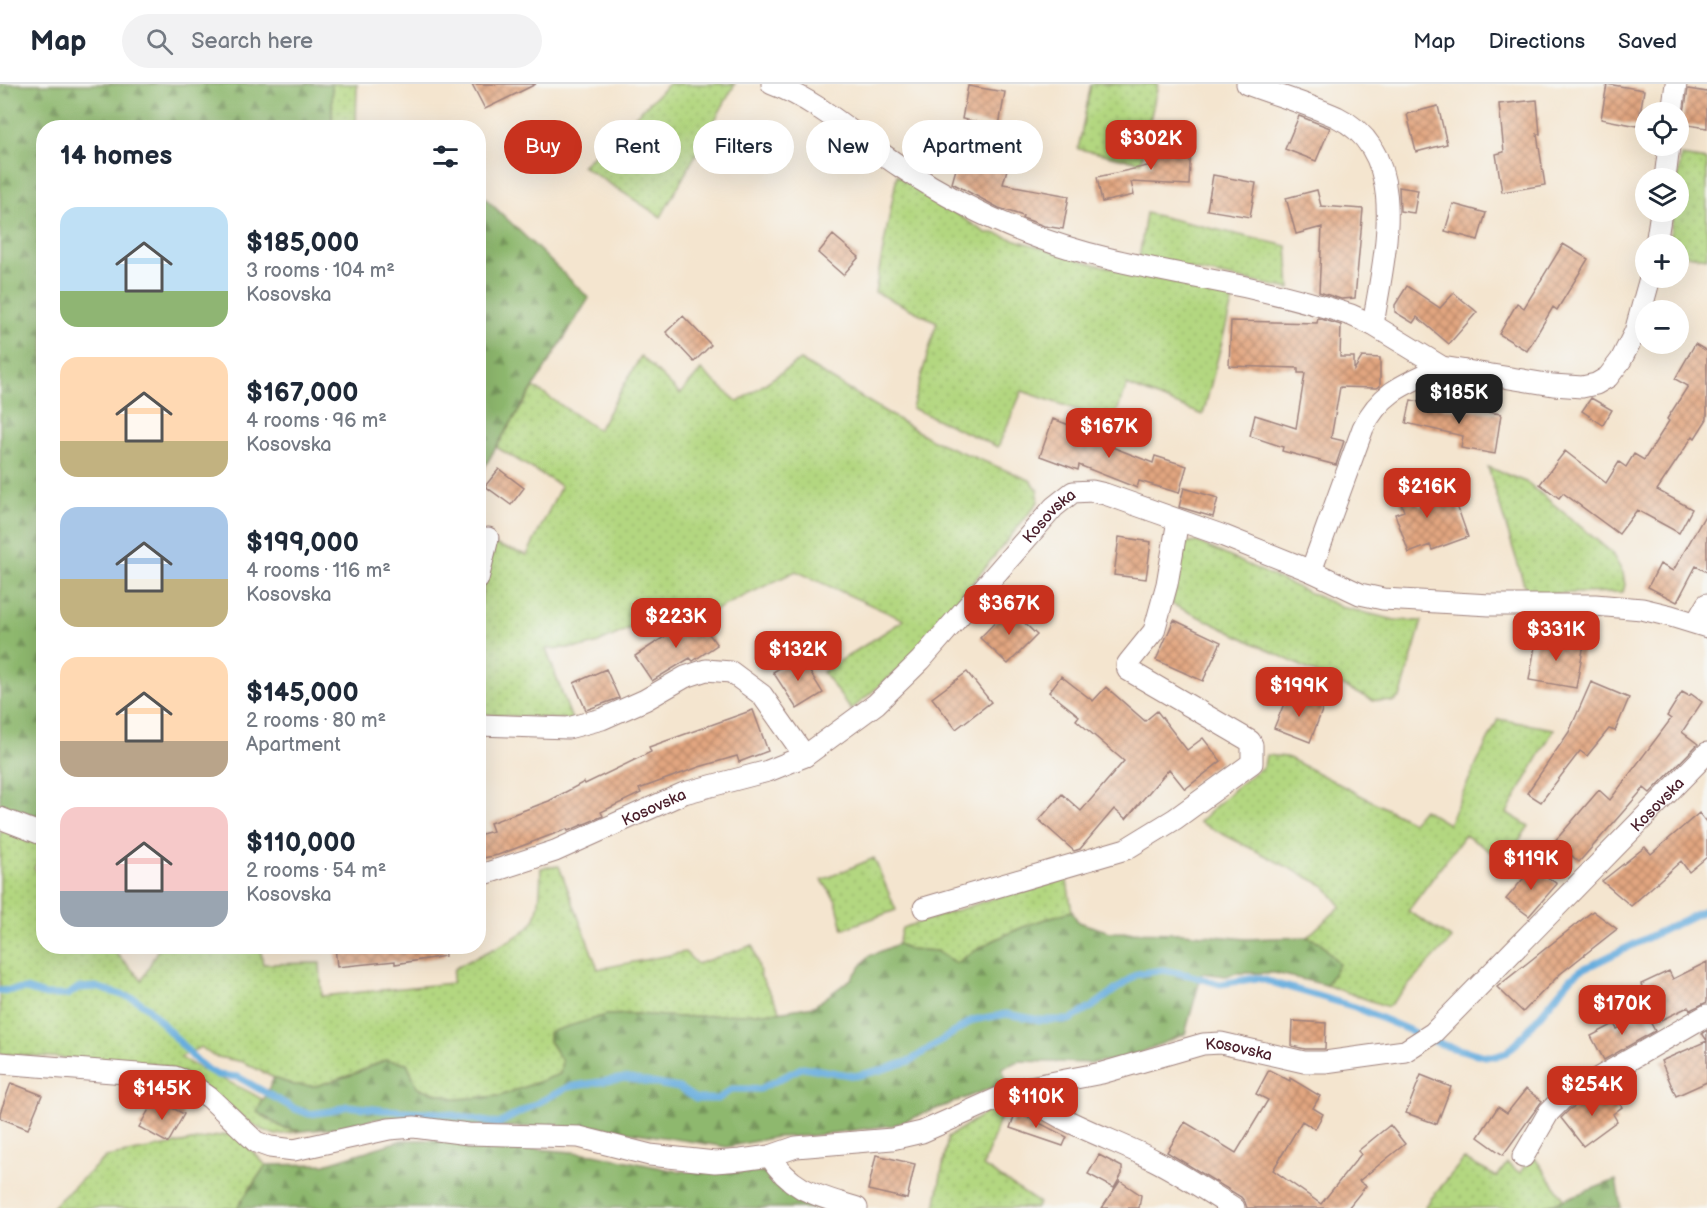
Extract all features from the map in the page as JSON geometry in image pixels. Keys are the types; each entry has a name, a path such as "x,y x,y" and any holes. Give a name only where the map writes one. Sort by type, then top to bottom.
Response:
{"street":[{"path":"772,84 823,109 900,167 946,195 1024,232 1071,249 1139,267 1209,279 1352,315 1373,325 1442,367 1553,385 1582,387 1596,384 1608,377 1621,360 1635,332 1647,288"},
{"path":"1247,84 1277,91 1337,117 1366,138 1382,167 1387,190 1386,223 1373,325"},
{"path":"1673,102 1676,84"},
{"path":"1311,571 1371,411 1380,400 1409,382 1442,367"},
{"name":"Kosovska","path":"486,873 555,851 684,793 768,771 805,756 876,704 921,660 1054,507 1067,495 1081,490 1092,491 1224,536 1311,571 1359,594 1383,599 1490,605 1595,605 1642,609 1702,625"},
{"path":"924,908 1126,849 1175,819 1252,763 1250,741 1128,670 1129,662 1154,631 1162,606 1178,520"},
{"path":"486,546 488,538"},
{"path":"1702,625 1707,604"},
{"path":"486,725 568,728 634,705 685,677 706,670 731,672 762,695 805,756"},
{"name":"Kosovska","path":"0,1063 175,1077 186,1081 210,1098 256,1142 283,1150 294,1150 389,1129 414,1127 468,1134 579,1137 650,1155 715,1162 770,1156 796,1147 892,1139 922,1132 1019,1089 1102,1073 1211,1043 1238,1046 1304,1062 1325,1062 1394,1054 1406,1051 1426,1038 1707,753"},
{"path":"0,818 36,832"},
{"path":"1523,1157 1549,1112 1562,1099 1707,1015"},
{"path":"1019,1089 1056,1114 1155,1161 1234,1208"},
{"path":"770,1156 778,1171 801,1189 857,1208"}],"green space":[{"path":"0,84 332,84 332,120 36,120 36,816 0,804"},
{"path":"332,84 357,84 356,120 332,120"},
{"path":"669,84 735,84 715,120 693,120 693,159 661,217 594,174 681,174 681,120 631,120"},
{"path":"1091,84 1158,84 1141,162 1078,149"},
{"path":"594,155 594,174 582,166"},
{"path":"1681,156 1707,160 1707,258 1689,255 1689,234 1670,234 1672,222 1689,222 1689,168 1679,168"},
{"path":"897,175 986,233 994,233 1090,263 1234,295 1203,415 1127,385 1113,422 1022,391 998,447 912,408 937,322 875,292"},
{"path":"486,199 589,298 486,465"},
{"path":"1146,213 1287,246 1290,289 1139,259"},
{"path":"641,356 680,394 701,370 738,402 800,360 932,440 1030,480 1038,490 1038,502 933,632 901,667 851,710 823,672 904,620 796,571 705,615 691,600 598,643 585,647 546,649 572,720 486,714 486,577 493,544 527,555 561,486 496,447 534,387 598,430"},
{"path":"1488,467 1528,483 1611,552 1623,573 1625,585 1623,592 1527,594"},
{"path":"1197,542 1341,607 1395,620 1422,621 1401,695 1394,702 1372,700 1172,604 1184,544"},
{"path":"1498,719 1554,729 1507,813 1529,826 1505,861 1465,835 1408,911 1452,939 1388,1007 1326,985 1339,964 1320,942 1307,937 1341,906 1325,886 1199,822 1235,788 1264,766 1266,755 1287,757 1412,822 1423,809 1448,824"},
{"path":"5,831 36,842 34,868 36,870 36,954 117,954 142,980 155,954 261,954 263,964 320,963 322,996 452,983 454,969 486,954 529,927 538,908 541,868 559,866 598,969 685,952 697,964 753,945 761,977 781,1012 680,1017 636,1014 606,1015 549,1041 562,1061 560,1074 500,1096 457,1099 417,1088 407,1063 385,1060 354,1074 316,1086 294,1085 274,1078 243,1062 213,1056 201,1047 180,1057 263,1100 257,1112 283,1128 302,1131 276,1135 260,1129 169,1067 151,1063 0,1054 0,832"},
{"path":"874,858 896,910 843,929 836,901 822,880"},
{"path":"1066,875 1072,911 1011,932 956,963 936,951 909,949 898,944 902,928"},
{"path":"1072,911 1078,922 1110,932 1183,933 1246,939 1307,937 1320,942 1339,964 1326,985 1275,973 1236,973 1226,976 1202,973 1185,1034 1125,1059 1088,1063 1019,1061 1002,1068 1007,1082 894,1125 809,1136 776,1137 727,1147 598,1127 473,1127 436,1121 387,1118 336,1128 302,1131 283,1128 257,1112 274,1078 294,1085 316,1086 354,1074 385,1060 407,1063 418,1088 457,1099 500,1096 560,1074 562,1061 549,1041 549,1032 606,1015 636,1014 680,1017 778,1012 814,1006 851,979 869,956 898,944 909,949 936,951 956,963 1011,932"},
{"path":"987,1112 1002,1114 983,1166 1039,1203 1036,1208 935,1208 948,1137"},
{"path":"234,1133 266,1165 237,1208 51,1208 106,1157"},
{"path":"402,1140 436,1140 594,1154 676,1171 768,1172 788,1189 838,1208 237,1208 266,1165 325,1164"},
{"path":"1532,1154 1564,1199 1541,1208 1427,1208 1425,1206 1464,1159 1497,1177 1507,1163 1520,1173"},
{"path":"1616,1180 1621,1208 1541,1208"}],"building":[{"path":"472,84 536,84 485,109"},
{"path":"1607,84 1644,90 1642,102 1635,102 1635,125 1601,119"},
{"path":"968,86 1005,92 1000,120 962,119"},
{"path":"1688,89 1707,92 1707,128 1689,125 1689,102 1686,102"},
{"path":"1537,100 1540,134 1537,134 1545,185 1502,192 1496,154 1504,152 1499,104"},
{"path":"1438,106 1447,144 1416,152 1407,114"},
{"path":"1299,116 1330,128 1316,161 1285,149"},
{"path":"1152,141 1191,142 1189,185 1131,182 1134,195 1102,202 1097,177 1152,165"},
{"path":"955,174 1006,174 1003,184 1069,196 1063,229 1044,226 1022,218 1023,216 999,208 952,183"},
{"path":"1213,175 1256,183 1250,217 1207,210"},
{"path":"1399,187 1418,190 1414,213 1400,211"},
{"path":"1317,190 1321,206 1363,209 1355,298 1341,299 1319,292 1322,227 1296,234 1286,198"},
{"path":"1453,204 1486,213 1478,240 1445,231"},
{"path":"833,235 859,257 843,275 818,253"},
{"path":"1563,244 1588,259 1557,310 1553,307 1527,351 1499,334 1517,303 1524,308"},
{"path":"1407,286 1440,308 1454,293 1477,312 1449,344 1417,317 1413,323 1395,312 1395,305"},
{"path":"683,316 711,345 694,362 666,332"},
{"path":"1318,318 1341,325 1340,357 1354,357 1354,370 1362,357 1380,358 1380,386 1377,388 1340,387 1331,438 1344,441 1336,465 1282,451 1283,447 1250,436 1255,415 1296,428 1305,373 1298,373 1298,368 1229,366 1231,321 1317,323"},
{"path":"1695,344 1707,351 1707,419 1657,490 1692,509 1679,533 1637,510 1619,534 1563,493 1559,498 1540,484 1565,451 1606,483 1619,462 1626,467 1634,454 1644,460 1688,386 1675,379"},
{"path":"1591,398 1612,410 1603,425 1582,411"},
{"path":"1411,400 1467,413 1467,409 1501,414 1495,454 1461,448 1463,436 1406,423"},
{"path":"1053,419 1091,433 1089,438 1153,463 1155,456 1187,466 1179,493 1139,481 1137,488 1079,465 1078,470 1040,456"},
{"path":"499,469 524,488 511,505 486,485"},
{"path":"1407,472 1420,506 1453,494 1468,537 1432,550 1430,545 1409,553 1395,514 1404,511 1391,478"},
{"path":"1184,488 1218,498 1213,517 1179,507"},
{"path":"1707,512 1707,572 1696,566 1677,602 1648,587 1660,564 1673,571"},
{"path":"1119,537 1151,542 1146,579 1114,575"},
{"path":"1009,608 1037,635 1008,664 980,638"},
{"path":"696,616 717,645 693,661 690,658 652,681 635,656"},
{"path":"1174,620 1221,642 1203,681 1156,660"},
{"path":"1537,635 1584,644 1576,688 1529,680"},
{"path":"800,656 823,693 797,709 773,672"},
{"path":"606,669 619,698 586,710 574,683"},
{"path":"967,672 991,702 956,729 932,698"},
{"path":"1061,676 1093,701 1106,687 1145,721 1157,711 1187,750 1203,738 1221,761 1185,789 1169,769 1126,819 1114,809 1080,849 1074,851 1039,820 1062,794 1081,811 1124,761 1076,720 1079,716 1049,692"},
{"path":"1591,682 1629,698 1615,731 1609,729 1587,756 1580,751 1541,802 1527,793 1569,732"},
{"path":"1682,692 1689,696 1691,694 1702,702 1682,732 1698,744 1650,793 1644,788 1579,862 1555,841 1599,790 1610,800 1671,719 1667,716"},
{"path":"1288,694 1323,708 1310,742 1274,728"},
{"path":"753,710 768,751 739,762 737,756 699,767 639,789 641,793 601,812 603,816 568,831 567,829 486,857 486,833 493,831 490,823 549,801 584,782 585,784 651,752 649,747"},
{"path":"1699,813 1707,823 1707,857 1689,872 1681,861 1631,906 1602,881 1645,847 1651,854"},
{"path":"1533,867 1557,884 1529,916 1506,899"},
{"path":"1593,911 1617,929 1560,974 1523,1012 1497,987"},
{"path":"336,954 445,954 445,956 395,964 395,961 337,967"},
{"path":"1707,962 1707,1002 1690,1010 1688,1007 1659,1021 1641,984 1669,971 1673,979"},
{"path":"1646,1014 1655,1031 1604,1060 1591,1036 1614,1024 1617,1029"},
{"path":"1293,1021 1326,1023 1325,1049 1305,1049 1292,1046"},
{"path":"1707,1030 1707,1041 1702,1033"},
{"path":"1707,1041 1707,1082 1676,1096 1661,1061"},
{"path":"1269,1070 1290,1081 1290,1078 1320,1096 1313,1108 1323,1114 1315,1129 1302,1121 1273,1170 1321,1204 1361,1154 1358,1151 1390,1125 1405,1144 1359,1181 1366,1186 1348,1208 1247,1208 1241,1197 1167,1152 1185,1122 1236,1153 1268,1100 1256,1094"},
{"path":"1421,1075 1451,1087 1437,1124 1406,1113"},
{"path":"11,1083 42,1095 28,1129 0,1118"},
{"path":"1608,1088 1622,1107 1613,1114 1617,1121 1583,1146 1561,1118 1570,1109 1587,1099 1590,1102"},
{"path":"1526,1089 1542,1101 1503,1155 1478,1137 1498,1107 1507,1113"},
{"path":"155,1099 184,1114 168,1143 139,1127"},
{"path":"1016,1111 1067,1137 1063,1146 1010,1128"},
{"path":"876,1155 915,1164 907,1199 868,1190"},
{"path":"1099,1155 1122,1167 1122,1174 1114,1188 1088,1174"},
{"path":"1120,1181 1141,1195 1139,1208 1102,1208"}],"waterway":[{"path":"0,991 26,989 45,995 68,995 78,988 96,987 135,999 147,1007 207,1069 217,1075 238,1077 293,1108 309,1114 332,1111 347,1106 442,1113 498,1124 568,1087 625,1078 679,1088 696,1099 718,1099 732,1089 760,1089 803,1067 855,1076 881,1070 910,1061 973,1020 1006,1014 1040,1020 1069,1020 1092,1007 1137,974 1163,970 1220,984 1257,978 1355,1007 1446,1046 1485,1056 1497,1056 1505,1053 1517,1043 1572,977 1581,970 1707,909"}]}
